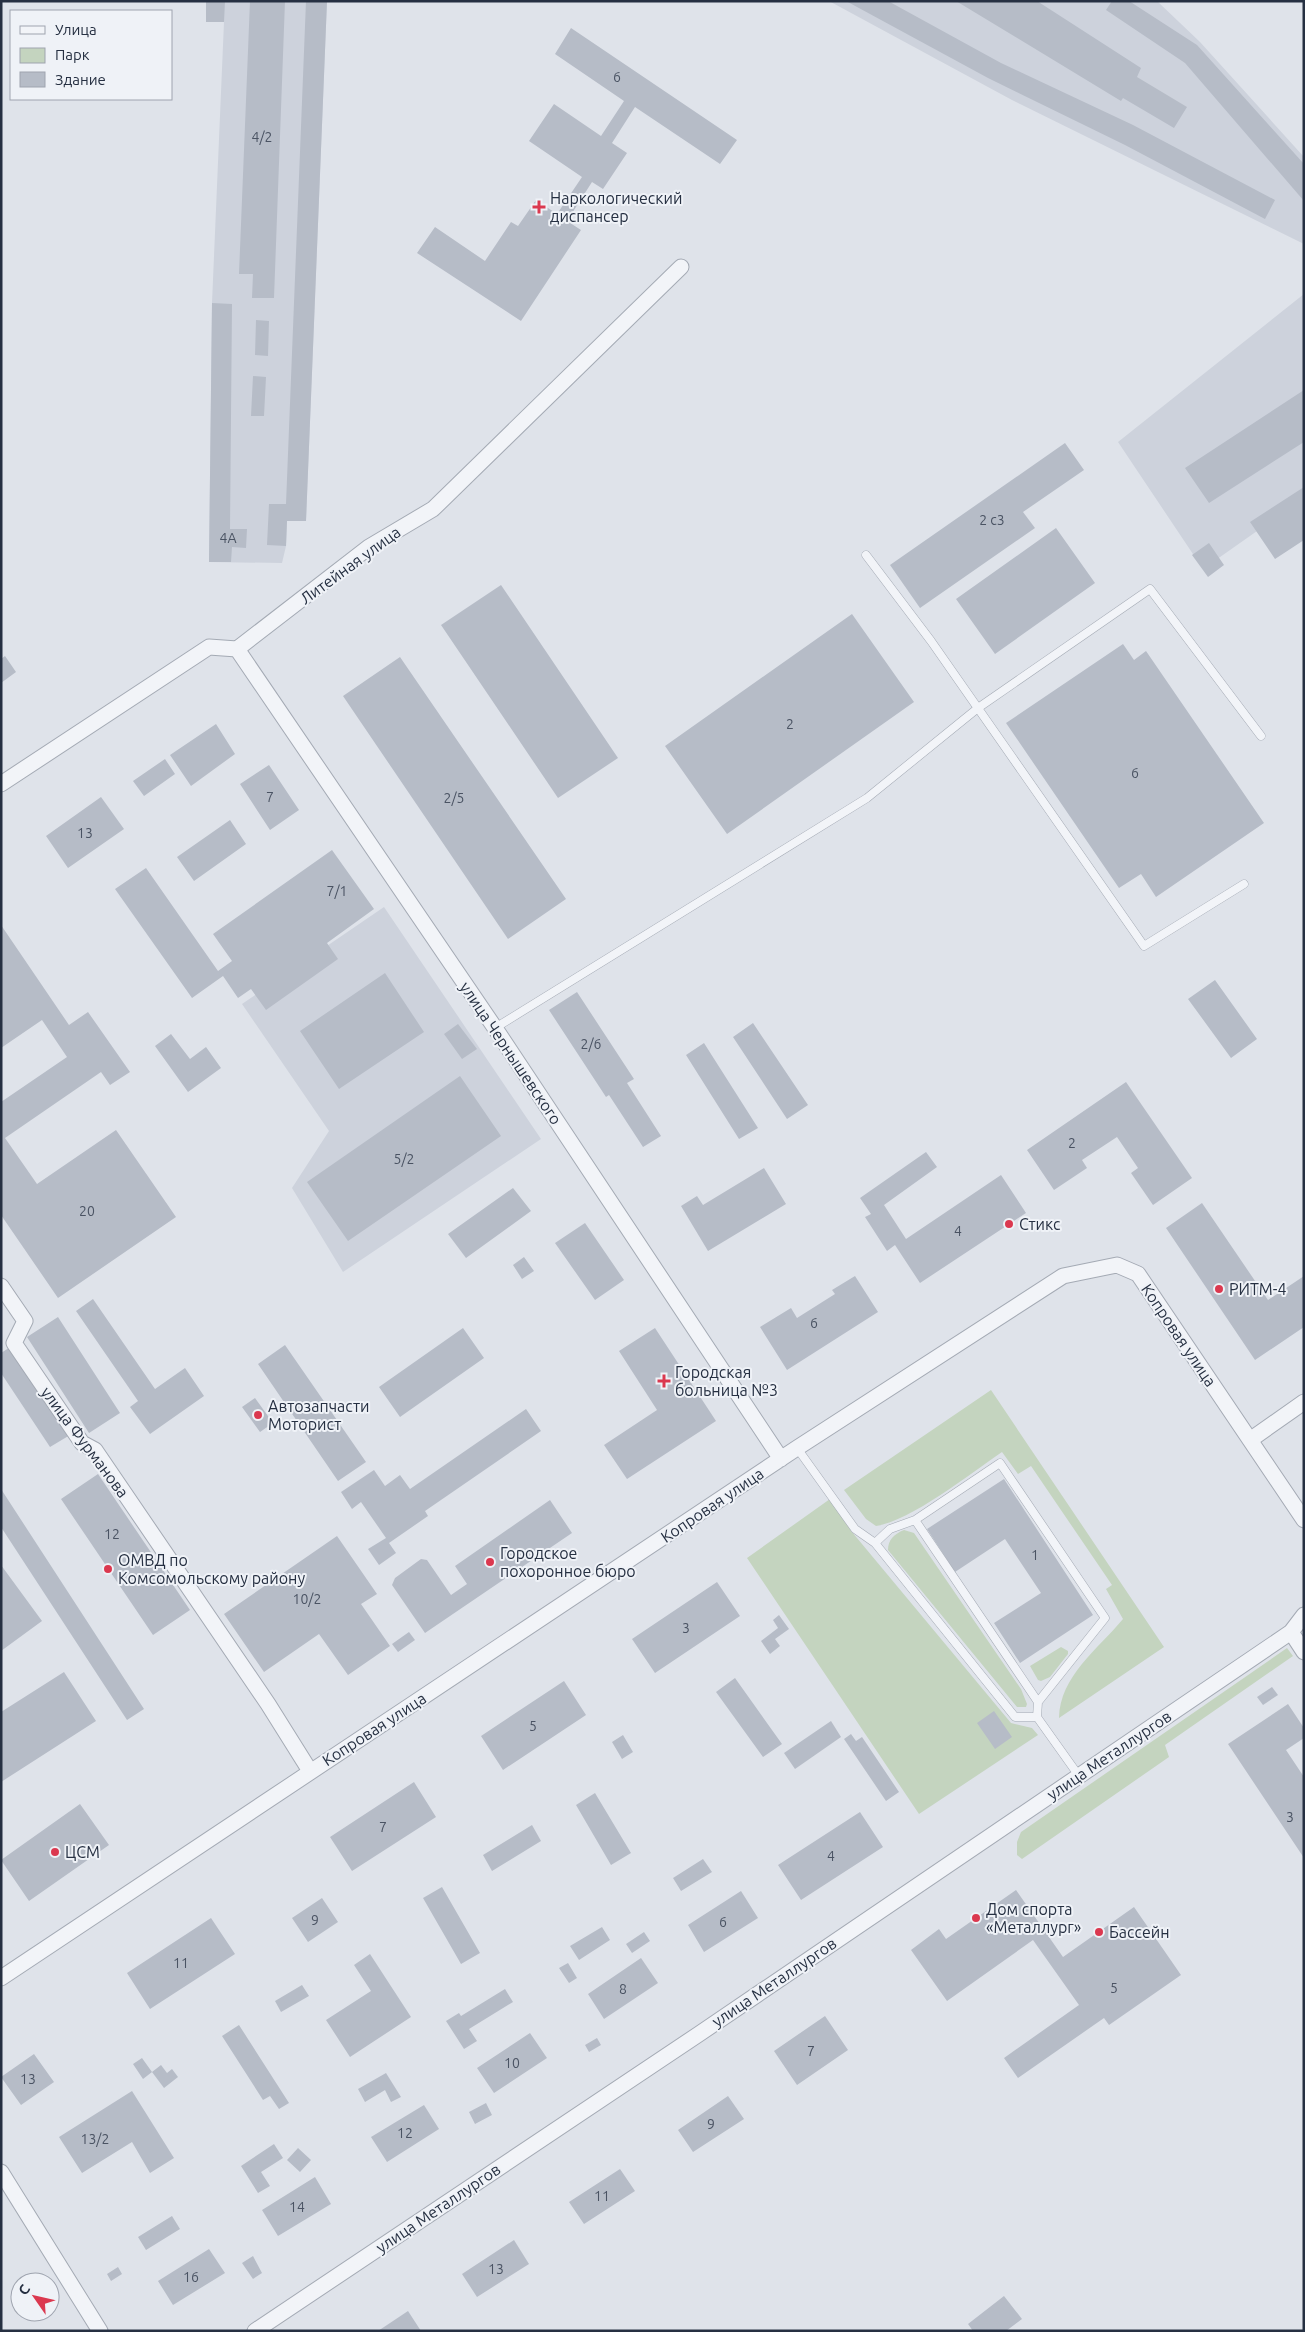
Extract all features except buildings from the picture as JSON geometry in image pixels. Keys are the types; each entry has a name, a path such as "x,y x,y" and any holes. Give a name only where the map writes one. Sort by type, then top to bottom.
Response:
{"street":[{"name":"Литейная улица","path":"237,649 369,547 433,509 682,266"},
{"path":"1,784 209,647 237,649"},
{"name":"улица Чернышевского","path":"237,649 495,1028 781,1459"},
{"name":"Копровая улица","path":"1,1978 797,1448 1063,1276 1118,1265 1138,1274 1304,1520"},
{"name":"улица Фурманова","path":"1,1286 25,1321 14,1343 82,1443 95,1450 268,1704 310,1771"},
{"path":"1250,1440 1304,1402"},
{"path":"1304,1616 1291,1632 1304,1652"},
{"name":"улица Металлургов","path":"255,2331 1291,1632"},
{"path":"1,2172 100,2331"}],"lane":[{"path":"866,555 978,708 1144,946 1244,884"},
{"path":"495,1028 867,798 978,708 1150,589 1261,736"},
{"path":"797,1448 855,1529 875,1543 1015,1717 1037,1717"},
{"path":"875,1543 890,1529 915,1520 1000,1463 1105,1618 1038,1702 1037,1717 1079,1776"},
{"path":"915,1520 1038,1702"}],"shaded area":[{"path":"206,1 327,1 306,521 287,521 286,546 282,563 209,562 212,303 224,22 206,22"},
{"path":"829,1 1157,1 1200,42 1304,157 1304,244 1012,100"},
{"path":"1304,294 1304,498 1203,569 1118,442"},
{"path":"384,907 541,1139 343,1272 292,1188 329,1131 242,1004"}],"green space":[{"path":"991,1390 1164,1647 1059,1718 1061,1703 1073,1676 1092,1652 1123,1619 1106,1589 1112,1585 1031,1466 1018,1474 1002,1452 923,1506 890,1522 876,1526 866,1519 844,1490"},
{"path":"830,1499 852,1532 1011,1723 1032,1728 1038,1735 919,1814 747,1558"},
{"path":"904,1530 914,1533 1021,1689 1027,1704 1026,1707 1017,1707 888,1550 892,1538"},
{"path":"1061,1647 1068,1651 1068,1654 1050,1677 1041,1681 1038,1680 1030,1666"},
{"path":"1287,1648 1293,1656 1165,1745 1169,1757 1022,1859 1017,1855 1017,1842 1021,1832"}],"place":[{"name":"Наркологический диспансер","path":"539,207"},
{"name":"Стикс","path":"1009,1224"},
{"name":"РИТМ-4","path":"1219,1289"},
{"name":"Городская больница №3","path":"664,1381"},
{"name":"Автозапчасти Моторист","path":"258,1415"},
{"name":"Городское похоронное бюро","path":"490,1562"},
{"name":"ОМВД по Комсомольскому району","path":"108,1569"},
{"name":"ЦСМ","path":"55,1852"},
{"name":"Дом спорта «Металлург»","path":"976,1918"},
{"name":"Бассейн","path":"1099,1932"}]}
